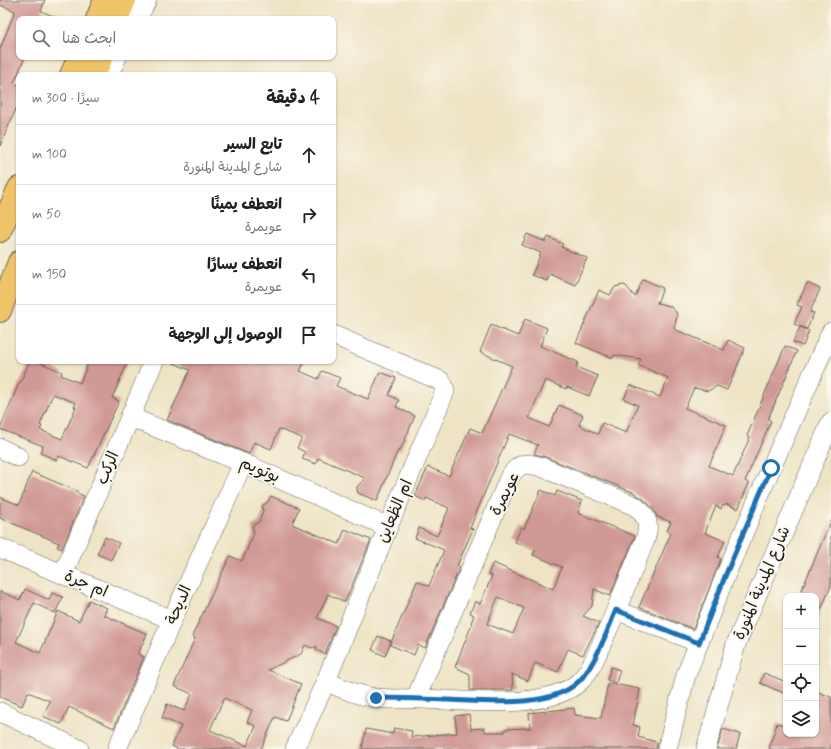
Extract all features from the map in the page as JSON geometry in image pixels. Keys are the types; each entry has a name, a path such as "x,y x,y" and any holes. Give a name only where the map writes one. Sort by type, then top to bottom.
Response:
{"main road":[{"path":"98,16 105,0"},
{"path":"118,16 124,0"},
{"path":"72,72 78,60"},
{"path":"95,72 101,60"},
{"path":"0,231 16,195"},
{"path":"0,311 16,270"}],"street":[{"path":"87,16 94,0"},
{"path":"139,16 147,0"},
{"path":"63,72 68,60"},
{"path":"110,72 116,60"},
{"path":"667,749 686,675 726,574 831,332"},
{"name":"ام الظعاين","path":"295,749 326,681 388,527 444,395 445,387 441,381 336,336"},
{"name":"الركب","path":"62,574 153,364"},
{"name":"بوتويم","path":"130,418 243,463 388,527"},
{"name":"شارع المدينة المنورة","path":"706,749 736,644 831,422"},
{"path":"0,448 18,457"},
{"name":"الديحة","path":"117,749 172,620 243,463"},
{"name":"عويمرة","path":"326,681 348,692 376,698 512,702 543,698 568,689 579,682 588,670 616,610 648,531 648,525 643,513 635,506 539,466 529,463 521,464 510,476 416,698"},
{"name":"ام جرة","path":"0,548 172,620"},
{"path":"616,610 699,643"},
{"path":"0,712 79,749"}],"building":[{"path":"0,0 45,0 41,11 53,16 16,16 16,60 24,60 19,72 16,72 14,83 16,84 16,109 0,146 0,49 15,11 0,5"},
{"path":"527,234 546,242 548,237 563,244 561,247 587,258 575,285 550,274 547,281 532,275 541,253 522,245"},
{"path":"643,279 663,288 657,303 670,306 676,312 677,316 674,329 724,350 728,340 745,348 727,390 717,386 708,391 694,388 685,408 726,425 709,466 733,476 750,437 747,436 785,346 797,351 768,419 771,421 745,481 749,483 738,509 726,504 725,506 723,505 721,509 716,506 705,533 725,541 718,557 721,559 693,629 639,607 671,533 667,531 671,522 657,517 654,510 648,503 635,493 543,456 534,454 538,445 509,434 470,528 473,529 457,566 460,567 425,648 418,645 414,655 390,645 417,581 429,586 444,550 415,538 419,528 437,536 449,508 426,498 425,501 415,496 428,467 449,476 470,428 482,433 512,366 480,352 491,325 518,336 525,319 547,328 540,346 578,362 576,367 598,376 589,396 567,387 566,389 545,380 529,418 549,427 559,405 583,415 579,425 598,434 602,423 626,433 638,405 624,399 630,385 660,397 668,378 638,365 641,359 614,355 613,358 576,343 599,290 610,295 615,287 623,285 626,286 635,297"},
{"path":"807,283 820,289 810,312 814,313 807,329 794,324 802,307 797,305"},
{"path":"800,327 809,331 803,346 793,342"},
{"path":"29,364 43,364 62,372 61,375 80,383 88,364 127,364 112,398 119,401 88,468 59,456 57,460 40,453 43,446 0,429","holes":["53,394 76,403 74,407 76,407 62,439 40,430 42,426 40,425"]},
{"path":"176,364 304,364 300,371 318,379 322,371 340,378 336,386 368,399 380,372 396,378 389,395 399,400 396,407 415,416 400,451 398,450 377,501 358,493 357,487 365,478 318,458 316,464 302,459 305,452 297,448 302,438 279,429 271,449 254,442 249,454 167,420 190,370"},
{"path":"32,472 77,491 77,493 84,496 62,549 57,547 59,543 0,518 0,497 19,505"},
{"path":"541,490 555,496 557,491 582,501 578,513 635,536 610,596 594,589 592,606 583,616 599,623 583,655 568,649 558,672 535,663 528,681 512,674 513,690 470,690 470,674 455,667 472,624 474,615 470,613 475,601 480,604 492,576 488,574 493,563 553,589 562,567 533,555 535,550 515,542 521,527 524,529","holes":["498,597 524,608 513,634 487,624"]},
{"path":"271,496 299,508 292,524 339,544 345,529 371,540 345,602 328,594 317,618 336,626 325,654 316,650 317,646 312,648 305,645 301,654 268,670 301,684 286,721 275,717 261,749 178,749 172,746 181,726 162,718 167,704 184,711 192,694 174,686 195,638 192,636 230,556 242,561 254,533 252,526 259,522 263,511 262,506 268,502","holes":["224,698 252,710 247,722 256,726 247,746 210,730"]},
{"path":"831,521 831,586 819,614 819,593 800,593"},
{"path":"105,537 119,543 111,560 97,554"},
{"path":"25,589 49,600 52,593 63,597 55,613 34,603 16,642 40,653 58,611 79,621 89,600 107,608 104,615 147,634 138,654 144,657 114,728 69,707 61,724 43,716 50,701 28,692 22,706 0,697 0,591 20,600"},
{"path":"378,636 391,641 385,656 372,650"},
{"path":"611,667 620,670 616,683 607,680"},
{"path":"764,673 783,681 783,693 760,683"},
{"path":"608,683 640,689 633,725 640,727 638,737 657,742 656,749 362,749 366,729 393,734 394,728 412,731 411,737 457,733 455,716 469,714 471,729 485,728 485,732 505,732 505,729 530,728 529,713 574,708 575,715 601,718"},
{"path":"819,692 831,697 831,749 769,749 777,723 783,725 783,737 819,737"},
{"path":"723,729 740,734 736,749 717,749"}],"route":[{"path":"376,698 512,702 543,698 556,694 579,682 588,670 616,610 699,643 726,574 771,468"}]}
